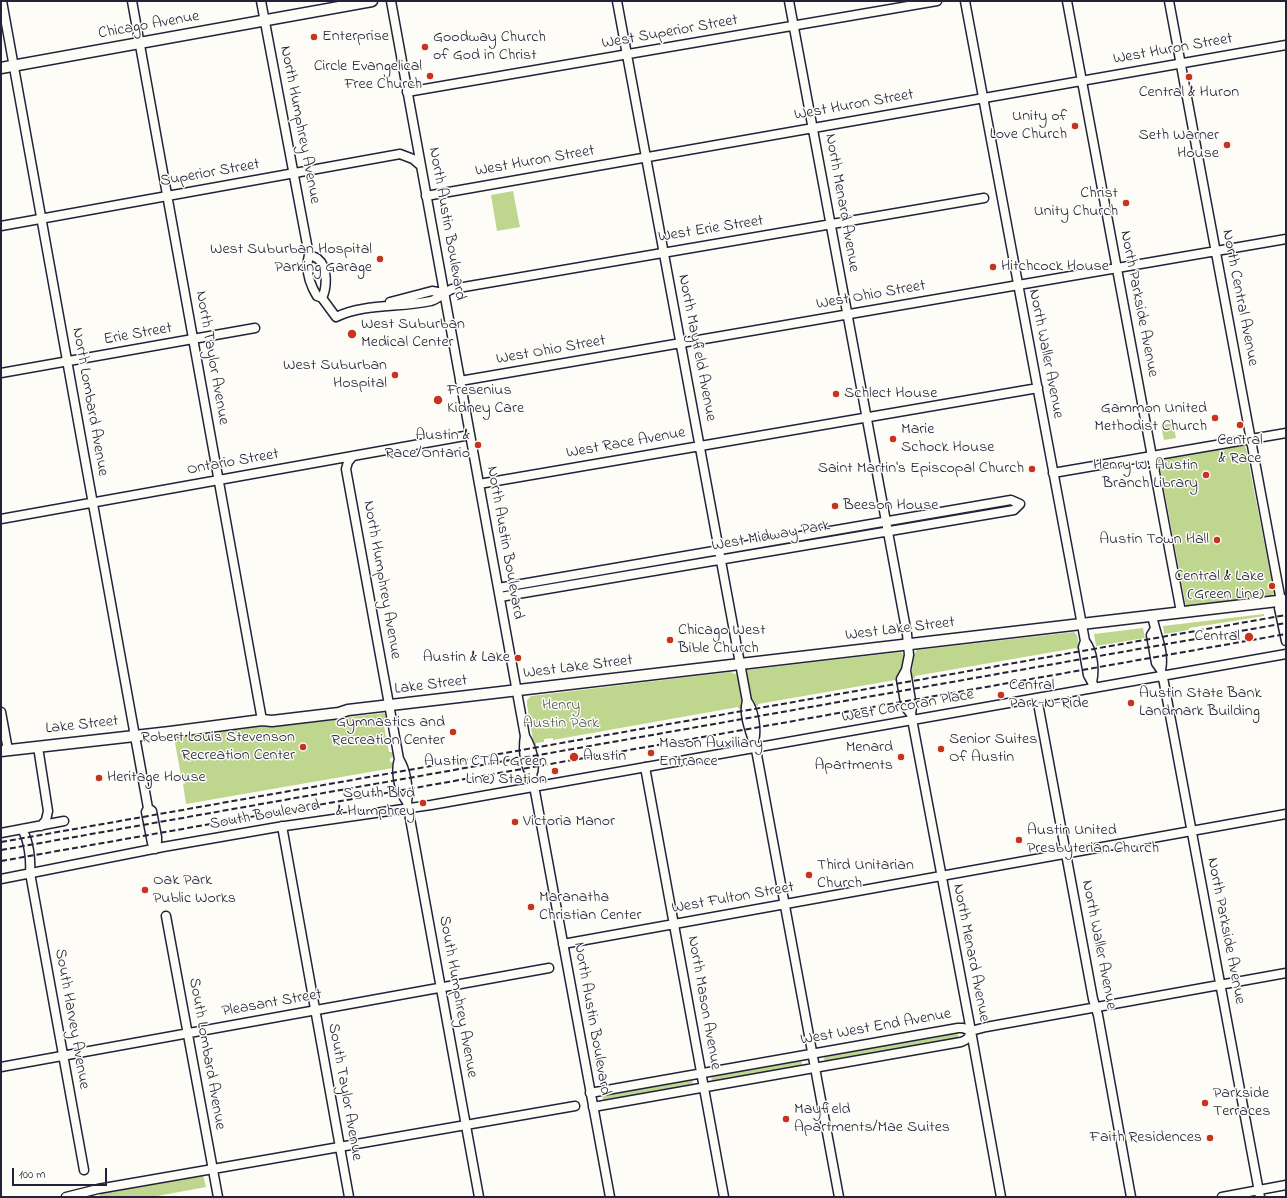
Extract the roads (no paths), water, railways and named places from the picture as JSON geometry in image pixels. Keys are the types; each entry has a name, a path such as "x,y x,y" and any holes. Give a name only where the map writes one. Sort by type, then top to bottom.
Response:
{"main road":[{"name":"Chicago Avenue","path":"1,68 372,1"},
{"name":"West Lake Street","path":"517,690 1284,600"},
{"name":"Lake Street","path":"4,750 262,720 271,715 338,707 348,710 517,690"}],"street":[{"name":"North Lombard Avenue","path":"2,1 148,808 146,812 148,826 152,843 156,849"},
{"name":"North Taylor Avenue","path":"132,1 262,720"},
{"name":"North Humphrey Avenue","path":"261,1 309,254 306,265 309,278 317,296 322,298 336,317"},
{"name":"North Austin Boulevard","path":"390,1 517,690 525,736 523,746 528,772 532,775 535,787 610,1197"},
{"name":"North Mayfield Avenue","path":"617,1 747,701 751,706 756,734 755,745 839,1197"},
{"name":"North Menard Avenue","path":"789,1 908,644 909,655 902,680 906,708 911,717 1001,1197"},
{"name":"West Superior Street","path":"407,92 937,1"},
{"name":"North Waller Avenue","path":"965,1 1082,623 1085,641 1083,647 1088,675 1093,685"},
{"name":"North Parkside Avenue","path":"1067,1 1181,612"},
{"name":"North Central Avenue","path":"1169,1 1251,439 1286,612"},
{"name":"West Huron Street","path":"426,196 1181,62 1286,45"},
{"name":"Superior Street","path":"1,226 400,154 413,159 420,165"},
{"name":"West Erie Street","path":"336,317 432,291 444,293 452,289 984,198"},
{"name":"West Ohio Street","path":"460,381 1286,239"},
{"path":"309,254 318,259 323,265 326,287 322,298"},
{"name":"Erie Street","path":"1,373 255,328"},
{"name":"West Race Avenue","path":"479,484 1038,388"},
{"path":"1053,473 1286,433"},
{"name":"Ontario Street","path":"1,519 470,435"},
{"name":"North Humphrey Avenue","path":"353,456 348,462 346,469 399,759 403,765 406,780 408,805"},
{"name":"West Midway Park","path":"498,588 1011,500 1020,504 1014,510 500,597"},
{"path":"971,507 972,517"},
{"name":"North Central Avenue","path":"1284,600 1279,608 1286,640"},
{"name":"North Parkside Avenue","path":"1152,615 1154,630 1151,635 1156,663 1162,673 1260,1194"},
{"name":"West Corcoran Place","path":"535,787 645,768 755,745 911,717 1037,698 1093,685 1286,654"},
{"name":"North Waller Avenue","path":"1037,698 1092,999 1096,1008 1131,1197"},
{"path":"1,712 4,750"},
{"path":"38,746 48,811 46,820 41,826"},
{"name":"North Mason Avenue","path":"645,768 724,1197"},
{"name":"South Boulevard","path":"1,879 282,826 408,805 535,787"},
{"name":"South Humphrey Avenue","path":"408,805 479,1197"},
{"name":"West Fulton Street","path":"563,944 1286,814"},
{"path":"1,833 64,821"},
{"name":"South Taylor Avenue","path":"282,826 349,1197"},
{"name":"South Harvey Avenue","path":"22,829 26,834 31,864 30,873 84,1170"},
{"name":"South Lombard Avenue","path":"166,916 218,1197"},
{"name":"Pleasant Street","path":"1,1067 549,968"},
{"path":"971,1031 986,1027 1286,973"},
{"name":"West West End Avenue","path":"590,1093 958,1028 971,1031 969,1038 961,1042 593,1107"},
{"path":"66,1197 89,1194 213,1169 575,1106"},
{"path":"1222,1197 1260,1194 1286,1185"}],"railway":[{"path":"1,842 1286,615"},
{"path":"1,850 1286,623"},
{"path":"1,861 1286,634"}],"place":[{"name":"Enterprise","path":"314,37"},
{"name":"Goodway Church of God in Christ","path":"425,47"},
{"name":"Circle Evangelical Free Church","path":"430,76"},
{"name":"Central & Huron","path":"1189,77"},
{"name":"Unity of Love Church","path":"1075,126"},
{"name":"Seth Warner House","path":"1227,145"},
{"name":"Christ Unity Church","path":"1126,203"},
{"name":"West Suburban Hospital Parking Garage","path":"380,259"},
{"name":"Hitchcock House","path":"993,267"},
{"name":"West Suburban Medical Center","path":"352,334"},
{"name":"West Suburban Hospital","path":"395,375"},
{"name":"Schlect House","path":"836,394"},
{"name":"Fresenius Kidney Care","path":"438,400"},
{"name":"Gammon United Methodist Church","path":"1215,418"},
{"name":"Central & Race","path":"1240,425"},
{"name":"Marie Schock House","path":"893,439"},
{"name":"Austin & Race/Ontario","path":"478,445"},
{"name":"Saint Martin's Episcopal Church","path":"1032,469"},
{"name":"Henry W. Austin Branch Library","path":"1206,475"},
{"name":"Beeson House","path":"835,506"},
{"name":"Austin Town Hall","path":"1217,540"},
{"name":"Central & Lake (Green Line)","path":"1272,586"},
{"name":"Central","path":"1249,637"},
{"name":"Chicago West Bible Church","path":"670,640"},
{"name":"Austin & Lake","path":"518,658"},
{"name":"Central Park-N-Ride","path":"1001,695"},
{"name":"Austin State Bank Landmark Building","path":"1131,703"},
{"name":"Gymnastics and Recreation Center","path":"453,732"},
{"name":"Robert Louis Stevenson Recreation Center","path":"303,747"},
{"name":"Senior Suites Of Austin","path":"941,749"},
{"name":"Mason Auxiliary Entrance","path":"651,753"},
{"name":"Austin","path":"574,757"},
{"name":"Menard Apartments","path":"901,757"},
{"name":"Austin CTA (Green Line) Station","path":"555,771"},
{"name":"Heritage House","path":"99,778"},
{"name":"South Blvd & Humphrey","path":"423,803"},
{"name":"Victoria Manor","path":"515,822"},
{"name":"Austin United Presbyterian Church","path":"1019,840"},
{"name":"Third Unitarian Church","path":"809,875"},
{"name":"Oak Park Public Works","path":"145,890"},
{"name":"Maranatha Christian Center","path":"531,907"},
{"name":"Parkside Terraces","path":"1205,1103"},
{"name":"Mayfield Apartments/Mae Suites","path":"786,1119"},
{"name":"Faith Residences","path":"1210,1138"}],"park label":[{"name":"Henry Austin Park","path":"561,715"}]}
